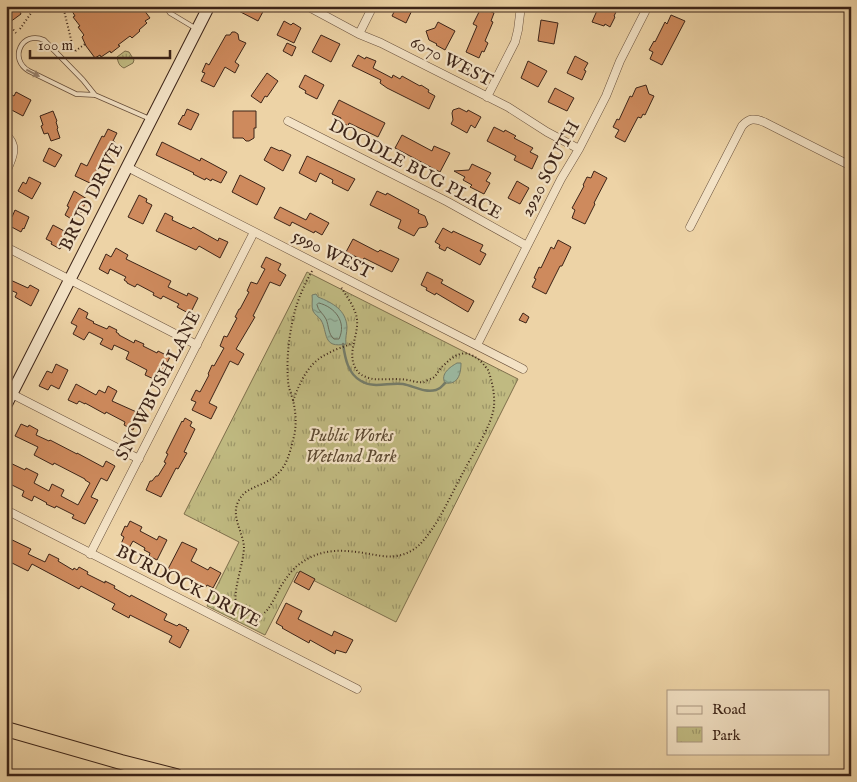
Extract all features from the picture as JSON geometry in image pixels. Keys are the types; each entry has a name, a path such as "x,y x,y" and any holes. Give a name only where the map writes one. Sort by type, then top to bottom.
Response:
{"highway":[{"path":"6,729 176,776"},
{"path":"6,735 137,776"}],"main road":[{"name":"BRUD DRIVE","path":"6,405 9,392 70,280 209,6"}],"street":[{"name":"6070 WEST","path":"307,6 359,34 381,43 518,112 547,132 579,149"},
{"path":"359,34 373,6"},
{"path":"487,97 514,42 518,30 521,6"},
{"name":"2920 SOUTH","path":"477,345 561,179 579,149 606,96 620,61 648,6"},
{"path":"690,226 742,126 750,120 764,122 851,166"},
{"name":"DOODLE BUG PLACE","path":"288,121 448,202 528,246"},
{"path":"6,135 13,143 14,152 6,172"},
{"name":"5990 WEST","path":"127,167 523,369"},
{"name":"SNOWBUSH LANE","path":"90,554 254,232"},
{"path":"6,248 197,345"},
{"path":"9,392 139,459"},
{"name":"BURDOCK DRIVE","path":"6,510 357,690"}],"lane":[{"path":"165,6 170,13 197,29"},
{"path":"95,95 44,40 36,38 27,40 20,47 18,56 25,69 76,94 95,95 151,119"}],"path":[{"path":"20,29 36,6"},
{"path":"54,6 63,7 74,52 85,44"},
{"path":"11,27 16,33"},
{"path":"312,271 302,289 296,306 287,361 288,384 296,421 290,453 284,466 276,476 252,487 244,493 238,501 235,510 244,543 236,603 241,610 248,614 256,616 268,610 289,574 300,563 315,555 344,550 381,556 399,556 420,544 442,512 488,425 494,407 493,388 488,371 483,363 469,353 462,353 446,363 433,378 424,382 391,378 371,379 360,374 354,364 351,353 357,331 357,316 341,287"},
{"path":"293,401 304,375 314,364 326,354 353,343"}],"green space":[{"path":"125,51 129,52 134,60 133,63 124,68 119,64 117,57"},
{"name":"Public Works Wetland Park","path":"307,272 518,379 396,622 297,572 265,635 207,606 239,542 184,514"}],"water":[{"path":"316,294 338,308 344,316 347,327 346,344 338,345 329,342 321,320 312,309 312,295"},
{"path":"457,363 461,363 458,378 453,382 445,383 445,374"}],"building":[{"path":"6,6 27,6 20,12 21,14 6,25"},
{"path":"69,6 141,6 150,18 145,21 147,23 132,38 130,36 111,53 110,51 101,57 100,55 95,58 86,46 82,37 84,35 78,27 80,26 73,17 75,16"},
{"path":"229,6 266,6 258,21"},
{"path":"397,6 414,6 406,23 392,16"},
{"path":"599,6 619,6 610,27 605,24 604,26 592,22"},
{"path":"481,8 494,13 491,21 493,22 485,41 488,43 479,58 466,52 477,26 473,24"},
{"path":"671,15 685,21 662,65 650,59 653,52 649,50"},
{"path":"541,20 558,23 554,44 538,41"},
{"path":"284,21 291,25 293,23 301,28 294,43 277,35"},
{"path":"438,22 455,31 445,50 429,40 426,31 435,28"},
{"path":"232,32 238,34 239,40 246,43 235,62 239,65 235,73 225,67 214,87 201,81 205,73 202,72 206,63 209,65 226,35 230,35"},
{"path":"321,35 340,44 331,62 312,52"},
{"path":"287,43 296,47 292,56 283,51"},
{"path":"358,55 365,59 366,57 376,61 373,68 392,78 393,75 400,79 402,76 429,90 428,92 435,96 429,109 387,88 380,83 381,80 352,66"},
{"path":"575,56 588,63 582,80 567,73"},
{"path":"528,61 547,71 538,87 521,78"},
{"path":"267,73 278,81 261,103 251,96"},
{"path":"305,75 324,85 317,99 305,93 306,91 299,87"},
{"path":"646,85 649,94 654,96 645,115 643,114 641,118 638,117 625,142 615,137 619,130 613,127 617,119 619,120 630,96 632,97 636,88"},
{"path":"555,88 574,98 567,111 548,102"},
{"path":"6,92 14,96 16,92 31,100 23,116 6,107"},
{"path":"339,100 385,123 378,137 349,123 348,126 340,121 341,118 332,114"},
{"path":"459,108 467,112 468,110 481,117 475,128 471,125 467,133 451,124 453,110"},
{"path":"187,109 199,114 191,130 178,124"},
{"path":"53,111 60,138 51,141 48,133 44,134 40,116"},
{"path":"233,111 256,111 254,138 246,141 243,138 233,138"},
{"path":"494,127 504,132 505,130 516,136 514,138 533,148 530,152 538,156 532,169 514,160 516,156 487,141"},
{"path":"108,129 117,133 113,141 115,142 107,158 103,156 96,170 99,172 96,180 94,179 92,184 75,176 81,163 87,166 102,136 104,137"},
{"path":"402,135 432,151 434,146 450,153 440,172 395,148"},
{"path":"162,142 200,161 201,158 227,172 221,183 212,179 211,181 206,178 205,180 156,155"},
{"path":"271,147 291,155 283,171 264,160"},
{"path":"49,148 62,155 55,167 43,161"},
{"path":"307,156 355,179 348,191 332,183 333,180 320,173 316,182 299,173"},
{"path":"472,164 491,173 486,181 490,183 484,194 470,187 472,185 463,180 465,177 454,171 469,170"},
{"path":"594,171 607,178 585,224 572,218 575,210 572,208 587,177 591,178"},
{"path":"240,175 265,188 257,205 232,192"},
{"path":"29,177 41,183 32,199 18,191 23,182 26,184"},
{"path":"517,181 529,188 520,204 508,198"},
{"path":"74,191 87,199 81,213 77,212 73,220 65,215"},
{"path":"377,191 386,195 387,193 419,210 418,213 425,216 428,224 426,227 419,228 414,236 398,228 401,220 370,205"},
{"path":"139,195 147,199 146,202 152,205 143,224 128,217"},
{"path":"280,207 306,220 310,213 329,223 322,235 292,222 290,226 274,218"},
{"path":"15,210 29,217 21,232 6,224"},
{"path":"165,213 173,217 172,220 191,229 193,227 218,241 219,238 228,242 220,258 199,246 196,250 156,231"},
{"path":"53,225 68,233 60,249 46,239"},
{"path":"443,228 483,245 480,251 486,254 480,265 447,247 445,251 439,248 440,245 435,242"},
{"path":"353,239 378,252 380,250 399,259 392,272 364,258 363,260 346,252"},
{"path":"558,240 571,247 546,294 532,287 536,279 534,278 551,247 554,249"},
{"path":"116,248 128,255 126,259 171,281 168,287 187,296 188,293 198,298 190,314 177,307 179,304 163,296 161,299 137,284 135,287 127,283 124,280 126,277 110,269 108,274 99,269 106,254 111,257"},
{"path":"266,257 281,264 278,270 286,275 280,286 270,282 253,316 255,317 236,349 244,354 238,365 230,361 209,403 217,407 211,419 192,410 196,402 191,400 196,390 200,392 212,365 214,366 224,348 220,346 224,336 227,337 237,318 235,317 249,292 247,291 251,282 257,284 265,269 261,267"},
{"path":"427,272 443,280 441,283 474,301 468,312 436,293 435,295 426,290 427,288 421,285"},
{"path":"6,278 28,288 30,285 39,290 31,306 15,297 17,293 6,288"},
{"path":"79,308 88,313 86,318 93,323 107,329 109,326 117,330 116,332 119,335 134,343 135,340 157,353 158,351 170,357 158,381 145,375 147,370 126,359 129,352 114,345 112,350 100,344 103,339 89,332 84,340 73,334 77,326 71,323"},
{"path":"523,313 529,317 526,323 519,320"},
{"path":"56,364 68,370 59,389 51,385 48,390 39,386 47,371 52,373"},
{"path":"76,384 96,395 99,390 105,393 108,386 117,391 112,401 141,414 133,430 124,425 125,422 106,412 105,414 79,401 77,404 68,400"},
{"path":"185,418 192,422 190,426 195,429 184,452 187,453 178,469 176,468 161,497 146,490 150,481 158,476 166,463 164,462 168,454 166,453"},
{"path":"21,424 28,427 29,425 38,430 36,435 50,440 103,467 106,461 115,466 107,481 101,478 91,497 98,500 85,524 72,518 74,515 56,506 55,508 46,504 34,496 32,501 22,496 24,491 6,482 6,461 38,474 34,483 49,491 52,484 64,490 61,496 78,505 90,483 54,463 53,465 34,455 38,447 15,436"},
{"path":"130,521 142,527 140,531 157,540 159,536 167,540 157,560 149,556 150,553 144,550 145,548 133,541 129,548 121,544 124,537 121,535 125,526 127,527"},
{"path":"6,537 31,549 28,554 45,562 49,554 73,570 74,568 77,570 79,567 88,572 87,574 115,586 114,588 130,597 131,595 167,614 164,620 177,626 179,624 189,630 180,648 169,642 172,636 130,615 129,618 112,609 115,604 81,586 79,589 32,564 28,571 6,560"},
{"path":"182,542 197,549 191,561 208,570 210,567 221,573 213,588 207,585 205,588 168,569"},
{"path":"300,571 315,579 309,590 294,582"},
{"path":"286,603 302,611 298,619 332,636 334,631 353,640 346,653 336,650 335,654 310,640 309,643 276,623"}],"waterway":[{"path":"343,344 350,370 361,381 371,385 403,384 432,391 439,389 445,383"}]}
